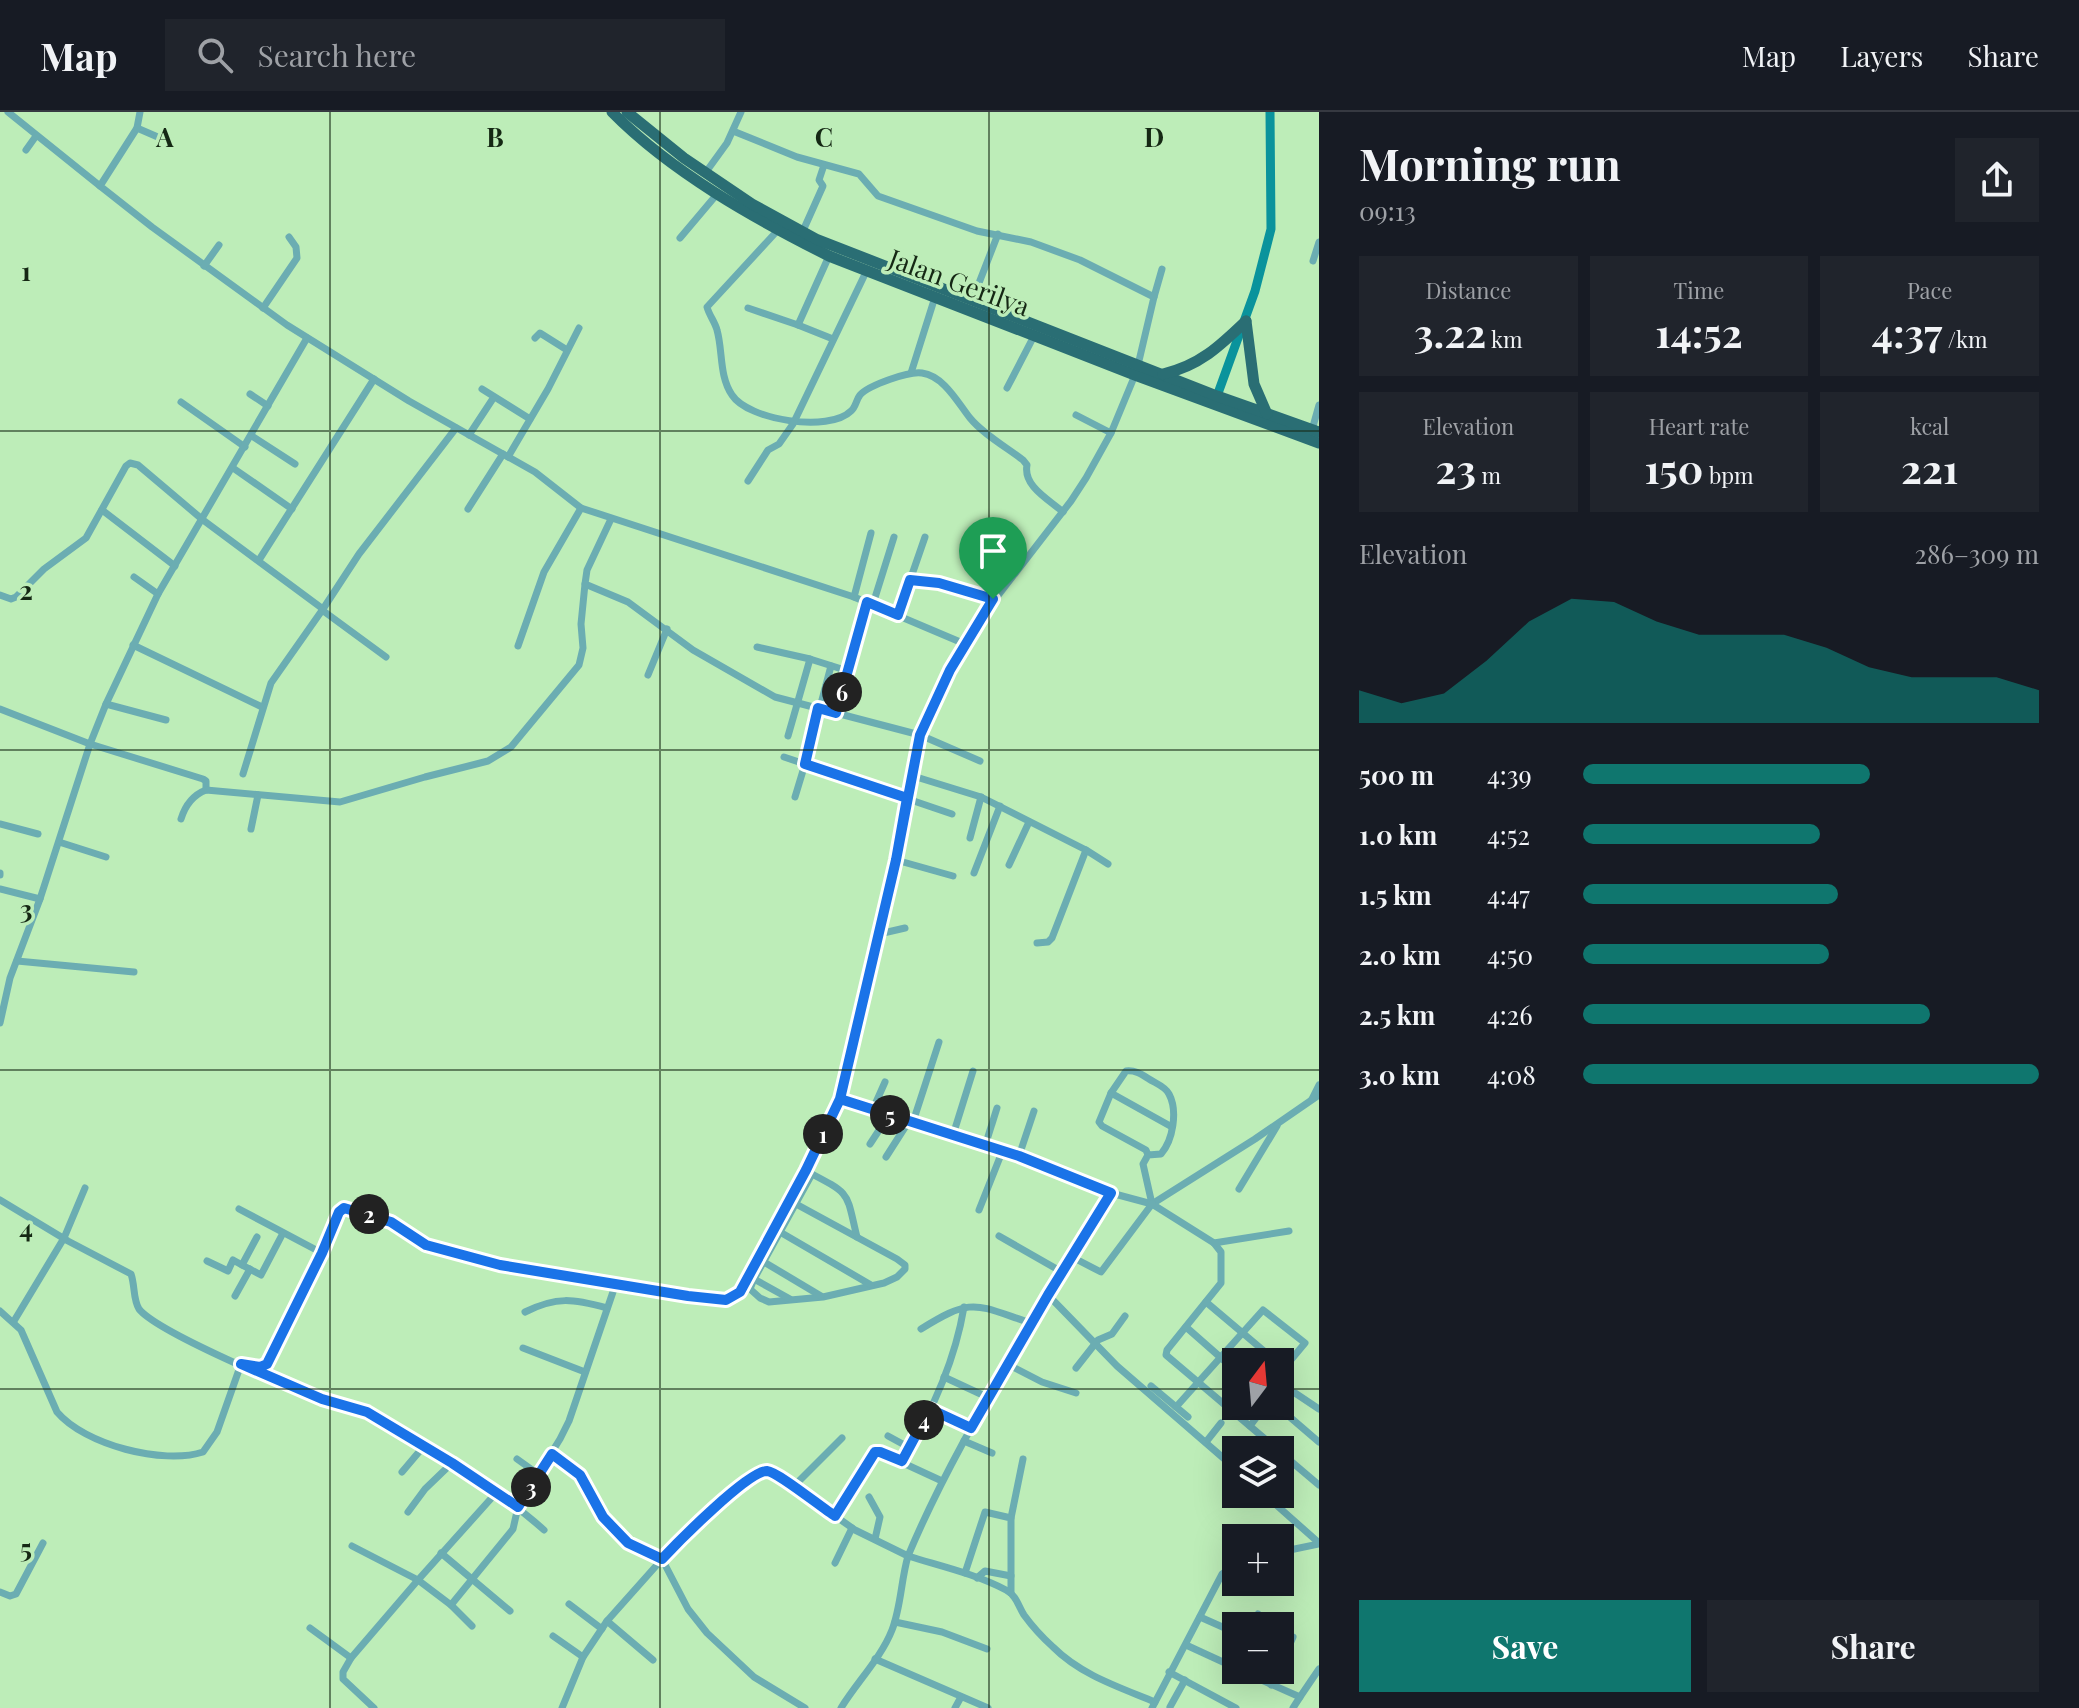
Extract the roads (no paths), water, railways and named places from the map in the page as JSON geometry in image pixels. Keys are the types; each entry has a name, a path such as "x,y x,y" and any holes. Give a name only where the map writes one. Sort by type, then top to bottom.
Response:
{"highway":[{"name":"Jalan Gerilya","path":"612,112 642,139 718,193 778,230 829,256 848,258 972,301 1319,443"},
{"name":"Jalan Gerilya","path":"627,112 667,146 866,272 1137,370 1163,374 1251,414 1267,414 1316,431"},
{"path":"1163,374 1197,363 1246,321"},
{"path":"1246,321 1254,384 1267,414"}],"main road":[{"path":"1217,396 1246,321 1271,229 1270,112"}],"street":[{"path":"8,112 204,266 263,308 374,379 535,472 581,508 854,597 965,644"},
{"path":"100,186 137,128 140,112"},
{"path":"706,172 733,131 741,112"},
{"path":"137,128 167,141"},
{"path":"733,131 797,157 859,174 878,196 977,231 1031,242 1080,260 1154,297"},
{"path":"26,150 36,136"},
{"path":"802,233 823,186 819,180 824,165"},
{"path":"680,238 718,193"},
{"path":"778,230 707,307 718,332 725,381 738,403 793,424 843,416 851,411 862,393 878,383 911,373 927,373 946,388 969,418 1023,460 1027,465 1027,479 1063,512"},
{"path":"972,301 998,234"},
{"path":"263,308 297,258 296,247 289,237"},
{"path":"1313,261 1319,242"},
{"path":"204,266 219,245"},
{"path":"798,325 829,256"},
{"path":"796,1204 905,1265 905,1269 891,1281 823,1297 769,1302 751,1291 754,1279 796,1204 840,1099 896,860 920,735 965,644 993,599 1063,512 1111,433 1137,370 1162,269"},
{"path":"748,481 768,450 779,444 793,424 866,272"},
{"path":"911,373 935,297"},
{"path":"748,308 833,339"},
{"path":"468,509 530,419 579,328"},
{"path":"535,338 540,333 567,350"},
{"path":"1007,388 1035,334"},
{"path":"0,1023 10,978 106,704 158,594 307,338"},
{"path":"259,560 374,379"},
{"path":"482,389 530,419"},
{"path":"250,394 268,406"},
{"path":"469,435 492,400"},
{"path":"181,402 245,447"},
{"path":"1316,431 1319,405"},
{"path":"1076,415 1111,433"},
{"path":"243,774 271,683 359,554 456,428"},
{"path":"252,436 295,464"},
{"path":"0,595 11,599 24,591 44,569 86,538 130,463 138,465 203,520 386,657"},
{"path":"233,468 292,509"},
{"path":"518,646 544,572 581,508"},
{"path":"102,510 175,566"},
{"path":"0,709 206,786 258,795 340,802 488,761 511,747 579,665 583,648 581,624 587,570 610,518"},
{"path":"854,597 871,533"},
{"path":"836,713 894,537"},
{"path":"898,615 925,537"},
{"path":"134,577 158,594"},
{"path":"910,580 939,583 993,599"},
{"path":"585,584 628,602 693,650 769,695 920,735 980,761"},
{"path":"648,675 667,629"},
{"path":"133,645 262,707"},
{"path":"757,647 848,671"},
{"path":"788,736 810,659"},
{"path":"795,797 831,666"},
{"path":"106,704 166,720"},
{"path":"784,757 952,814"},
{"path":"913,776 981,797 1108,864"},
{"path":"181,819 190,801 206,786"},
{"path":"251,829 258,795"},
{"path":"970,838 981,797"},
{"path":"974,873 1000,806"},
{"path":"1009,865 1029,822"},
{"path":"0,824 38,834"},
{"path":"59,842 106,857"},
{"path":"1037,943 1050,941 1086,850"},
{"path":"896,860 953,876"},
{"path":"0,889 40,899"},
{"path":"879,934 905,928"},
{"path":"17,961 134,972"},
{"path":"0,977 10,978"},
{"path":"886,1157 911,1121 939,1042"},
{"path":"1135,1070 1169,1093 1173,1108 1172,1127 1165,1150 1161,1154 1148,1155 1146,1150 1099,1122 1111,1093 1126,1071 1135,1070"},
{"path":"953,1135 973,1071"},
{"path":"873,1109 885,1082"},
{"path":"1311,1101 1319,1085"},
{"path":"1111,1093 1172,1127"},
{"path":"1072,1257 1101,1272 1152,1204 1319,1095"},
{"path":"840,1099 1019,1156 1111,1193 1152,1204 1214,1243 1221,1252 1222,1279 1166,1355 1262,1436"},
{"path":"985,1146 997,1108"},
{"path":"1019,1156 1034,1111"},
{"path":"870,1144 889,1115"},
{"path":"1239,1189 1284,1118"},
{"path":"979,1210 1002,1152"},
{"path":"1148,1155 1143,1164 1152,1204"},
{"path":"809,1172 842,1190 847,1196 857,1237"},
{"path":"241,1364 260,1367 267,1364 339,1212 344,1208 391,1222 426,1245 500,1265 615,1286 704,1298 733,1298 740,1292 809,1172"},
{"path":"14,1321 64,1238 85,1188"},
{"path":"841,1708 886,1643 895,1622 908,1556 942,1481 987,1397 1111,1193"},
{"path":"0,1200 131,1274 136,1292 135,1302 147,1317 241,1364 322,1399 367,1412 452,1463 518,1507 544,1530"},
{"path":"239,1209 322,1253"},
{"path":"1214,1243 1289,1231"},
{"path":"780,1232 871,1285"},
{"path":"207,1261 228,1271 233,1260 261,1275 283,1233"},
{"path":"999,1236 1062,1272"},
{"path":"235,1296 257,1237"},
{"path":"764,1262 823,1297"},
{"path":"754,1279 791,1300"},
{"path":"451,1605 513,1529 518,1507 569,1421 615,1286"},
{"path":"1048,1295 1119,1367 1222,1456"},
{"path":"525,1312 549,1301 568,1299 607,1308"},
{"path":"1206,1302 1261,1348"},
{"path":"921,1329 951,1310 979,1306 1031,1323"},
{"path":"902,1461 944,1377 959,1338 964,1307"},
{"path":"1176,1407 1263,1310 1304,1341 1294,1357"},
{"path":"0,1311 14,1321 29,1346 57,1412 65,1421 78,1431 108,1443 173,1458 203,1452 210,1446 241,1364"},
{"path":"1076,1368 1095,1343 1112,1334 1125,1316"},
{"path":"1186,1327 1222,1359"},
{"path":"523,1348 585,1372"},
{"path":"1007,1364 1042,1382 1076,1393"},
{"path":"944,1377 987,1397"},
{"path":"1151,1386 1188,1417"},
{"path":"1294,1393 1319,1409"},
{"path":"930,1409 971,1428"},
{"path":"1250,1426 1254,1420"},
{"path":"1293,1420 1319,1442"},
{"path":"1206,1442 1221,1423"},
{"path":"888,1436 910,1448"},
{"path":"793,1487 842,1438"},
{"path":"964,1441 992,1453"},
{"path":"402,1472 424,1446"},
{"path":"835,1516 875,1452 902,1461 942,1481"},
{"path":"552,1454 580,1475 598,1510 628,1543 662,1559 688,1609 707,1633 754,1677 805,1708"},
{"path":"517,1459 538,1474"},
{"path":"1023,1459 1011,1518 1011,1593 1024,1615 1069,1661 1153,1705 1222,1574"},
{"path":"408,1512 425,1489 452,1463"},
{"path":"1294,1464 1319,1485"},
{"path":"562,1708 583,1657 604,1625 662,1559 716,1506 761,1473 771,1472 852,1528 908,1556 965,1573 1011,1593"},
{"path":"374,1708 343,1679 343,1672 351,1658 496,1493"},
{"path":"869,1497 880,1517 875,1539"},
{"path":"1280,1508 1319,1543"},
{"path":"965,1573 985,1512 1011,1518"},
{"path":"835,1563 852,1528"},
{"path":"0,1592 10,1596 16,1594 43,1543"},
{"path":"1294,1549 1319,1543"},
{"path":"352,1546 418,1580 472,1626"},
{"path":"441,1553 510,1611"},
{"path":"977,1578 985,1571 1011,1576"},
{"path":"569,1604 653,1660"},
{"path":"1200,1617 1222,1627"},
{"path":"895,1622 942,1632 987,1649"},
{"path":"310,1628 351,1658"},
{"path":"553,1636 583,1657"},
{"path":"1186,1645 1222,1662"},
{"path":"875,1659 988,1708"},
{"path":"1293,1708 1319,1669"},
{"path":"1169,1672 1236,1708"},
{"path":"1170,1707 1185,1680"},
{"path":"1271,1685 1300,1697"},
{"path":"955,1708 961,1697"},
{"path":"1210,1708 1216,1697"}]}
